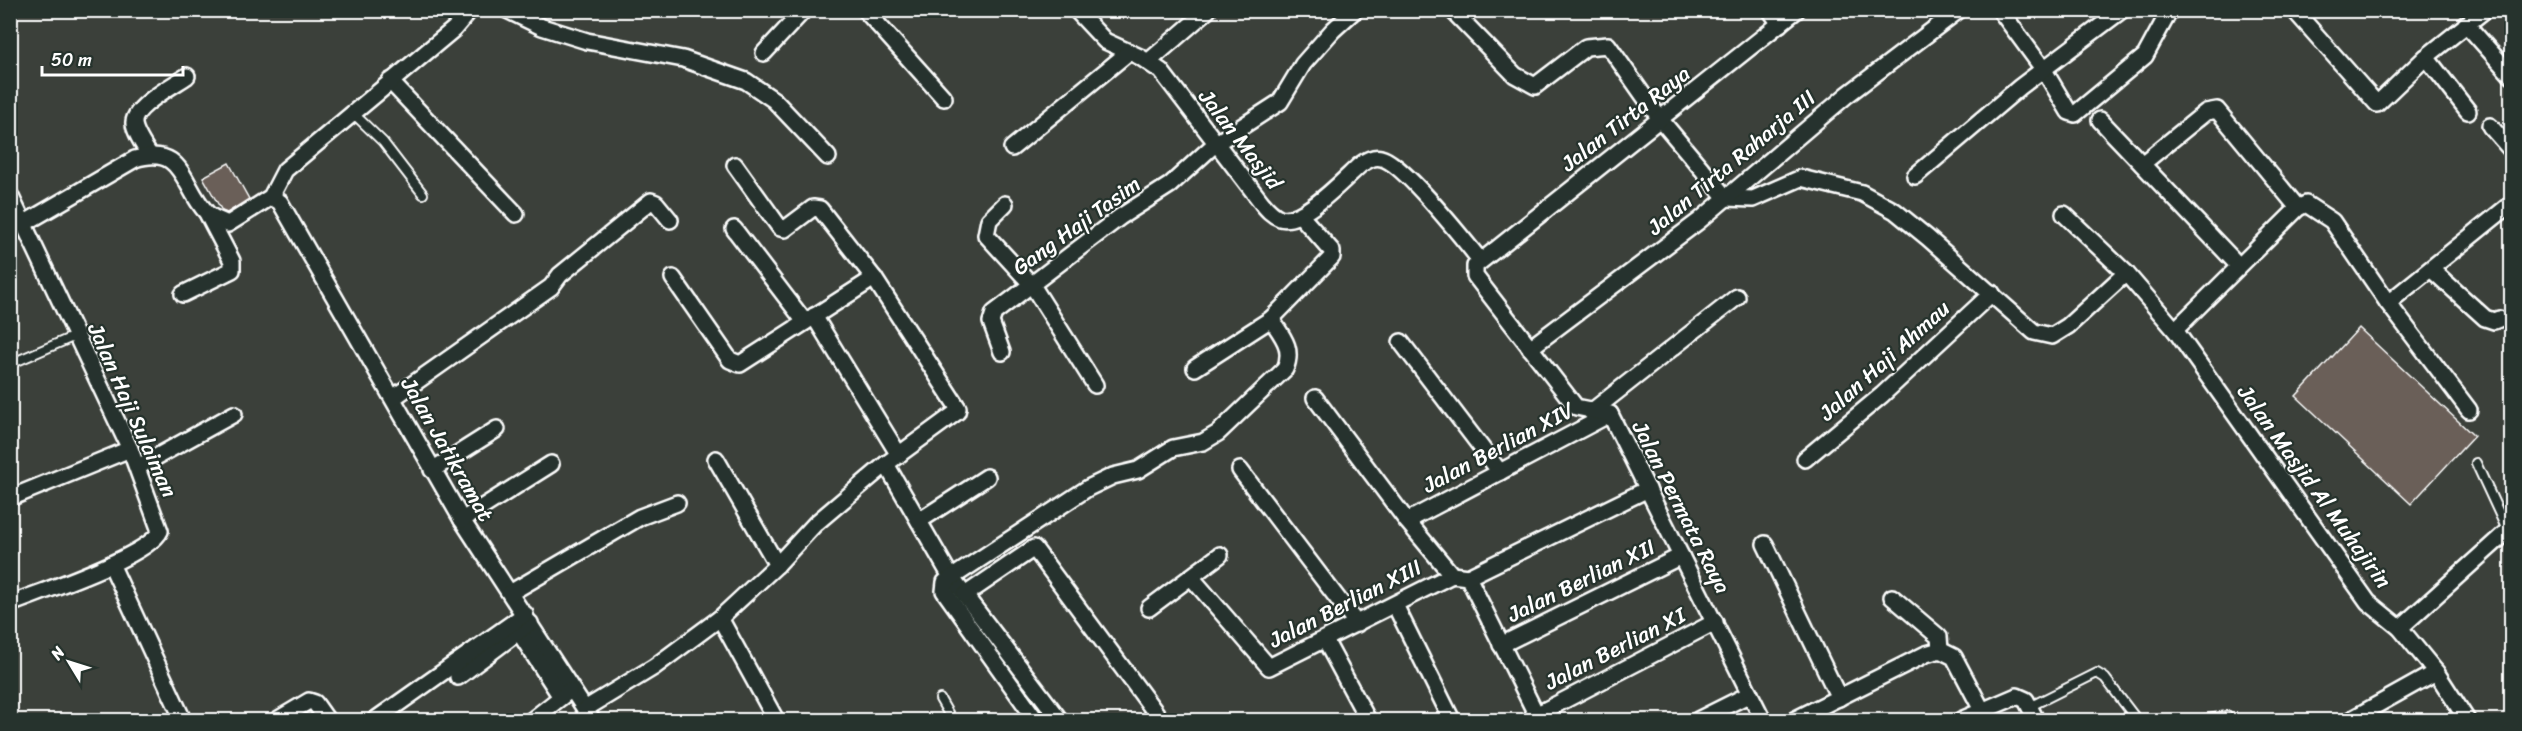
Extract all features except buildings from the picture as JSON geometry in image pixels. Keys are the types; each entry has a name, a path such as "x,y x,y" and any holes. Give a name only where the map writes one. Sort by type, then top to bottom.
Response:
{"street":[{"path":"208,215 228,224 271,197 285,170 454,29 470,10"},
{"path":"507,10 542,27 587,41 683,59 746,81 774,100 828,157"},
{"path":"764,53 804,10"},
{"path":"865,10 944,98"},
{"name":"Jalan Masjid","path":"1076,10 1105,41 1130,52 1161,71 1215,144 1270,212 1287,219 1300,215"},
{"path":"1148,62 1208,10"},
{"name":"Gang Haji Tasim","path":"1002,352 991,322 992,316 1120,218 1170,185 1215,144 1280,102 1304,64 1333,30 1355,10"},
{"path":"1452,10 1515,75 1535,86 1586,47 1608,45 1660,119 1726,198 1753,199 1801,178 1862,193 1895,211 1992,293 2034,332 2052,336 2068,326 2126,273"},
{"path":"1770,10 1780,24"},
{"name":"Jalan Tirta Raya","path":"1480,260 1797,10"},
{"name":"Jalan Tirta Raharja III","path":"1530,348 1726,198 1847,95 1959,10"},
{"path":"2000,10 2044,70 2069,112 2075,114 2145,56 2170,10"},
{"path":"1915,176 2044,70 2122,10"},
{"path":"2294,10 2377,104 2426,57 2485,10"},
{"path":"2466,24 2511,76"},
{"path":"1012,148 1130,52"},
{"path":"2426,57 2468,111"},
{"path":"149,154 134,124 135,116 143,105 187,76"},
{"path":"390,81 516,214"},
{"path":"2142,164 2206,112 2217,110 2298,208"},
{"path":"2100,120 2238,266"},
{"path":"2490,126 2511,151"},
{"path":"25,223 135,159 149,154 162,155 175,162 208,215 232,261 232,270 183,294"},
{"path":"1195,368 1270,318 1332,256 1331,247 1300,215 1371,158 1382,158 1396,167 1480,260"},
{"path":"588,715 720,618 777,565 815,524 893,459 954,416 958,408 874,278 817,208 785,229 780,228 735,165"},
{"name":"Jalan Haji Sulaiman","path":"10,195 130,449 160,531 154,541 111,564 10,604"},
{"name":"Jalan Jatikramat","path":"271,197 280,202 432,470 510,593 525,623 567,693 588,715"},
{"path":"393,398 551,286 560,275 651,201 656,203 670,220"},
{"path":"2388,303 2432,270 2511,203"},
{"path":"1005,204 989,220 986,235 1032,285 1095,385"},
{"path":"2175,330 2298,208 2306,204 2332,221 2388,303 2469,410"},
{"name":"Jalan Masjid Al Muhajirin","path":"2064,214 2126,273 2175,330 2368,602 2400,628 2436,672 2467,720"},
{"path":"734,229 809,319 893,459 919,521 951,577 1060,720"},
{"name":"Jalan Permata Raya","path":"1480,260 1475,266 1475,276 1576,407 1610,414 1763,720"},
{"path":"2432,270 2485,318 2494,321 2499,319"},
{"path":"673,278 735,363 740,364 874,278"},
{"name":"Jalan Haji Ahmau","path":"1804,459 1882,395 1992,293"},
{"path":"1592,412 1737,297"},
{"path":"1036,720 944,591 945,582 1088,488 1113,476 1138,470 1173,448 1203,442 1218,433 1285,369 1290,357 1289,345 1270,318"},
{"path":"1401,342 1500,472"},
{"path":"1315,398 1407,521 1452,574 1468,577 1648,489"},
{"path":"138,467 234,414"},
{"name":"Jalan Berlian XIV","path":"1407,521 1610,414"},
{"path":"432,470 497,429"},
{"path":"10,498 130,449"},
{"path":"716,459 777,565"},
{"path":"462,520 551,464"},
{"path":"1240,470 1357,624"},
{"path":"919,521 987,477"},
{"path":"510,593 640,517 677,503"},
{"path":"2400,628 2509,528"},
{"path":"1765,544 1839,698"},
{"path":"965,595 1034,548 1161,720"},
{"path":"1149,608 1220,555"},
{"name":"Jalan Berlian XII","path":"1501,645 1681,556"},
{"path":"111,564 183,720"},
{"name":"Jalan Berlian XIII","path":"1191,577 1269,667 1395,605 1452,574"},
{"path":"1468,577 1538,717"},
{"path":"1892,597 1939,637 1940,650"},
{"path":"1395,605 1452,720"},
{"path":"720,618 776,720"},
{"name":"Jalan Berlian XI","path":"1538,717 1715,622"},
{"path":"458,677 525,623"},
{"path":"375,720 525,623"},
{"path":"1325,640 1368,720"},
{"path":"1794,720 1926,654 1940,650 1954,657 1982,710"},
{"path":"2350,720 2373,715 2436,672"},
{"path":"531,720 567,693"},
{"path":"1698,720 1750,694"},
{"path":"1961,720 2017,696 2022,697 2033,714"},
{"path":"277,720 309,701 315,703 327,720"}],"lane":[{"path":"354,114 383,142 423,194"},
{"path":"10,364 46,351 75,336"},
{"path":"2476,463 2509,528"},
{"path":"2033,714 2097,673 2105,678 2137,720"},
{"path":"940,699 952,720"},
{"path":"2202,720 2227,716"}]}
